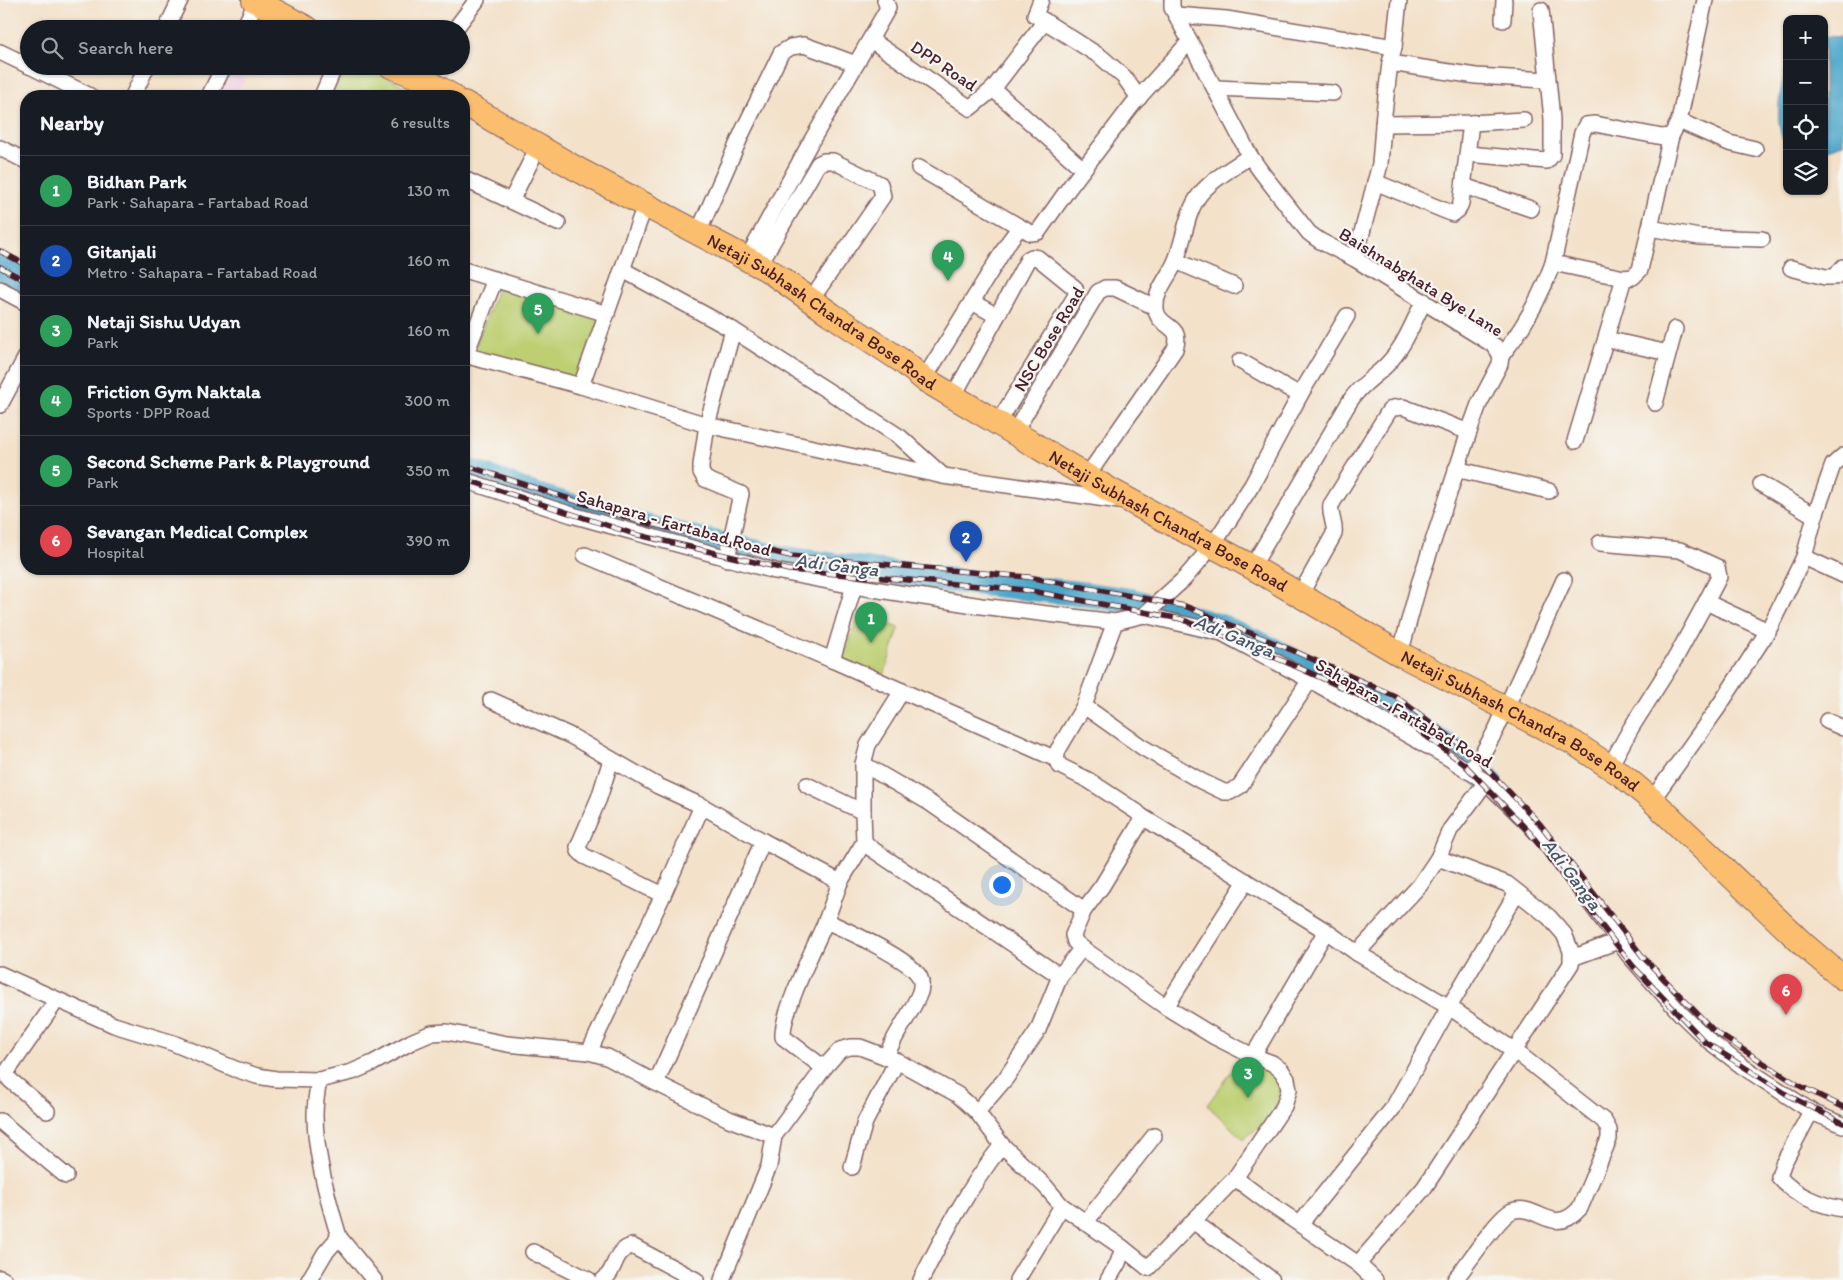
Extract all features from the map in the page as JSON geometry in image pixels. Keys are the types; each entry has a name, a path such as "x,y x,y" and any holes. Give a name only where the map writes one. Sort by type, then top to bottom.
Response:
{"main road":[{"path":"256,1 291,20"},
{"path":"428,75 445,90"},
{"name":"Netaji Subhash Chandra Bose Road","path":"470,106 575,168 753,262 902,361 924,379 1087,476 1252,567 1400,654 1574,742 1610,766 1652,800 1789,931 1843,978"}],"street":[{"path":"170,20 180,0"},
{"path":"753,262 809,145 888,8 885,0"},
{"path":"1041,0 1035,15 1101,57 1124,77 1139,98"},
{"name":"Baishnabghata Bye Lane","path":"1172,0 1172,8 1216,88 1250,156 1309,232 1320,241 1355,259 1496,346 1501,356 1500,364 1479,404 1456,469 1418,584 1400,654"},
{"path":"1355,259 1380,164 1383,124 1399,0"},
{"path":"1503,20 1504,0"},
{"path":"1553,262 1624,278 1633,277 1640,270 1671,136 1679,121 1705,0"},
{"path":"247,20 256,1"},
{"path":"460,20 471,2"},
{"path":"1468,154 1547,161 1552,155 1552,119 1541,10"},
{"path":"1176,15 1226,19 1394,47"},
{"path":"1044,21 993,89 1083,169"},
{"name":"DPP Road","path":"871,40 970,108 993,89"},
{"path":"919,168 1020,227 1031,232 1038,232 1083,169 1139,98 1190,41"},
{"path":"698,233 743,131 781,53 791,46 804,45 856,64 858,61"},
{"path":"0,52 20,62"},
{"path":"1390,64 1476,76 1547,80"},
{"path":"47,75 78,90"},
{"path":"136,90 144,75"},
{"path":"212,90 220,75"},
{"path":"324,90 330,75"},
{"path":"1216,88 1333,93"},
{"path":"1383,124 1524,120"},
{"path":"1679,121 1729,143 1755,148"},
{"path":"1375,182 1453,214 1458,210 1461,203 1470,123"},
{"path":"1501,356 1523,328 1553,262 1582,133 1586,125 1595,124 1662,137 1671,136"},
{"path":"511,201 538,146"},
{"path":"0,148 20,159"},
{"path":"1087,476 1175,349 1178,340 1176,332 1158,317 1156,307 1159,292 1176,261 1193,206 1202,192 1250,156"},
{"path":"753,262 818,164 824,161 833,161 880,184 883,196 811,300"},
{"path":"470,181 558,223"},
{"path":"1464,186 1531,209"},
{"path":"581,386 645,204"},
{"path":"924,379 1020,227"},
{"path":"1650,228 1699,238 1762,239"},
{"path":"1001,255 1023,268"},
{"path":"953,397 1028,259 1032,257 1038,258 1074,288 1076,292 1006,428"},
{"path":"1176,261 1234,286"},
{"path":"1791,268 1825,277 1835,277 1843,267"},
{"path":"622,270 733,330 900,437 943,476"},
{"path":"470,272 607,314"},
{"path":"1575,441 1624,278"},
{"path":"470,340 495,279"},
{"path":"0,288 20,300"},
{"name":"NSC Bose Road","path":"1006,428 1098,292 1105,288 1115,288 1156,307"},
{"path":"1252,567 1350,401 1361,386 1390,361 1399,350 1424,301"},
{"path":"972,302 997,316"},
{"path":"1149,611 1184,579 1212,545 1252,485 1300,396 1347,316"},
{"path":"1655,403 1675,329"},
{"path":"729,550 741,494 705,479 700,465 707,426 733,330"},
{"path":"1606,340 1668,353"},
{"path":"470,357 581,386 707,426 943,476 1134,503"},
{"path":"1240,361 1300,396"},
{"path":"0,405 20,367"},
{"path":"1300,595 1334,534 1331,505 1393,408 1403,407 1469,432"},
{"path":"1652,800 1768,631 1804,557 1815,516 1833,464 1843,456"},
{"path":"1456,469 1549,491"},
{"name":"Sahapara - Fartabad Road","path":"470,482 572,515 729,550 775,571 854,586 981,606 1115,622 1149,611 1222,633 1447,757 1486,782 1544,841 1618,941 1680,1013 1709,1041 1742,1066 1814,1113 1843,1125"},
{"path":"1761,484 1815,516"},
{"path":"1600,543 1680,550 1717,567 1719,577 1676,657 1631,728 1610,766"},
{"path":"585,555 832,660 1056,759 1060,766 1088,780 1141,816 1326,931 1357,953 1449,1007 1515,1051 1604,1121 1609,1130 1609,1139 1580,1208 1573,1216 1563,1220 1549,1220 1524,1210 1512,1211 1502,1219 1456,1280"},
{"path":"1804,557 1843,575"},
{"path":"1467,771 1477,763 1507,707 1564,580"},
{"path":"832,660 854,586"},
{"path":"1706,602 1768,631"},
{"path":"1056,759 1058,750 1084,706 1115,622"},
{"path":"1084,706 1142,747 1201,781 1224,792 1230,792 1240,786 1310,680"},
{"path":"824,1068 783,1037 783,1029 796,991 826,922 840,882 864,842 863,764 868,746 902,691"},
{"path":"491,700 571,736 658,786 702,806 840,882"},
{"path":"1827,721 1843,728"},
{"path":"611,760 599,798 581,837 578,847 579,851 584,856 663,895"},
{"path":"863,764 930,803 1084,910"},
{"path":"1357,953 1420,885 1438,858 1450,830 1486,782"},
{"path":"807,785 863,812"},
{"path":"588,1052 663,895 702,806"},
{"path":"722,1280 768,1166 774,1136 824,1068 840,1050 850,1046 860,1047 892,1059 958,1096 977,1112 1002,1145 1045,1186 1062,1206 1123,1248 1150,1274 1193,1221 1235,1178 1284,1106 1289,1090 1287,1079 1281,1070 1215,1038 1166,1007 1075,942 1073,936 1084,910 1102,886 1137,829 1141,816"},
{"path":"656,1083 763,841"},
{"path":"864,842 1060,976"},
{"path":"1358,1264 1424,1188 1571,964 1571,951 1564,934 1549,916 1507,884 1438,858"},
{"path":"1166,1007 1246,881"},
{"path":"1300,1224 1393,1108 1449,1007 1517,892"},
{"path":"826,922 872,943 913,968 920,977 920,991 890,1044 892,1059 865,1122 852,1167"},
{"path":"1253,1056 1326,931"},
{"path":"1572,958 1618,941"},
{"path":"977,1112 1006,1078 1038,1030 1060,976 1082,948"},
{"path":"0,974 114,1025 173,1043 235,1069 276,1080 319,1080 352,1072 373,1064 411,1042 432,1033 447,1032 507,1044 588,1052 607,1057 729,1118 774,1136"},
{"path":"47,1111 10,1080 6,1073 57,1000"},
{"path":"319,1080 315,1115 319,1154 333,1218 339,1237 374,1280"},
{"path":"1814,1113 1808,1117 1783,1164 1779,1176 1784,1183 1806,1198 1834,1208 1843,1209"},
{"path":"0,1121 66,1176"},
{"path":"1085,1223 1154,1136"},
{"path":"921,1280 959,1207 1002,1145"},
{"path":"1235,1178 1358,1264 1375,1280"},
{"path":"1017,1280 1062,1206"},
{"path":"1193,1221 1272,1280"},
{"path":"309,1280 325,1253 339,1237"},
{"path":"603,1280 610,1273 617,1256 624,1248 632,1246 696,1280"},
{"path":"1108,1280 1118,1263 1123,1248"},
{"path":"533,1252 589,1280"},
{"path":"0,1278 4,1280"}],"shaded area":[{"path":"225,75 238,75 245,78 240,90 218,90"}],"green space":[{"path":"336,75 383,75 412,90 329,90"},
{"path":"500,282 603,316 579,383 473,352"},
{"path":"860,613 899,628 884,676 842,659"},
{"path":"1241,1059 1266,1063 1289,1090 1271,1119 1243,1139 1207,1105"}],"water":[{"path":"1828,36 1843,37 1843,144 1828,149"},
{"path":"1783,80 1783,140 1779,117"}],"waterway":[{"name":"Adi Ganga","path":"0,267 20,278"},
{"name":"Adi Ganga","path":"470,471 538,496 595,513 658,530 787,559 929,578 1133,601 1222,627 1273,650 1391,712 1453,749 1490,782"}],"railway":[{"path":"0,251 20,262"},
{"path":"0,267 20,278"},
{"path":"470,467 638,521 791,556 1028,577 1185,606 1294,651 1395,696 1473,754 1540,824 1643,957 1714,1031 1798,1085 1843,1107"},
{"path":"470,481 634,534 789,570 1026,590 1181,619 1288,663 1388,708 1464,764 1530,833 1633,966 1705,1042 1791,1097 1843,1123"}],"place":[{"name":"Friction Gym Naktala","path":"948,281"},
{"name":"Second Scheme Park & Playground","path":"538,334"},
{"name":"Gitanjali","path":"966,562"},
{"name":"Bidhan Park","path":"871,643"},
{"name":"Sevangan Medical Complex","path":"1786,1015"},
{"name":"Netaji Sishu Udyan","path":"1248,1098"}]}
